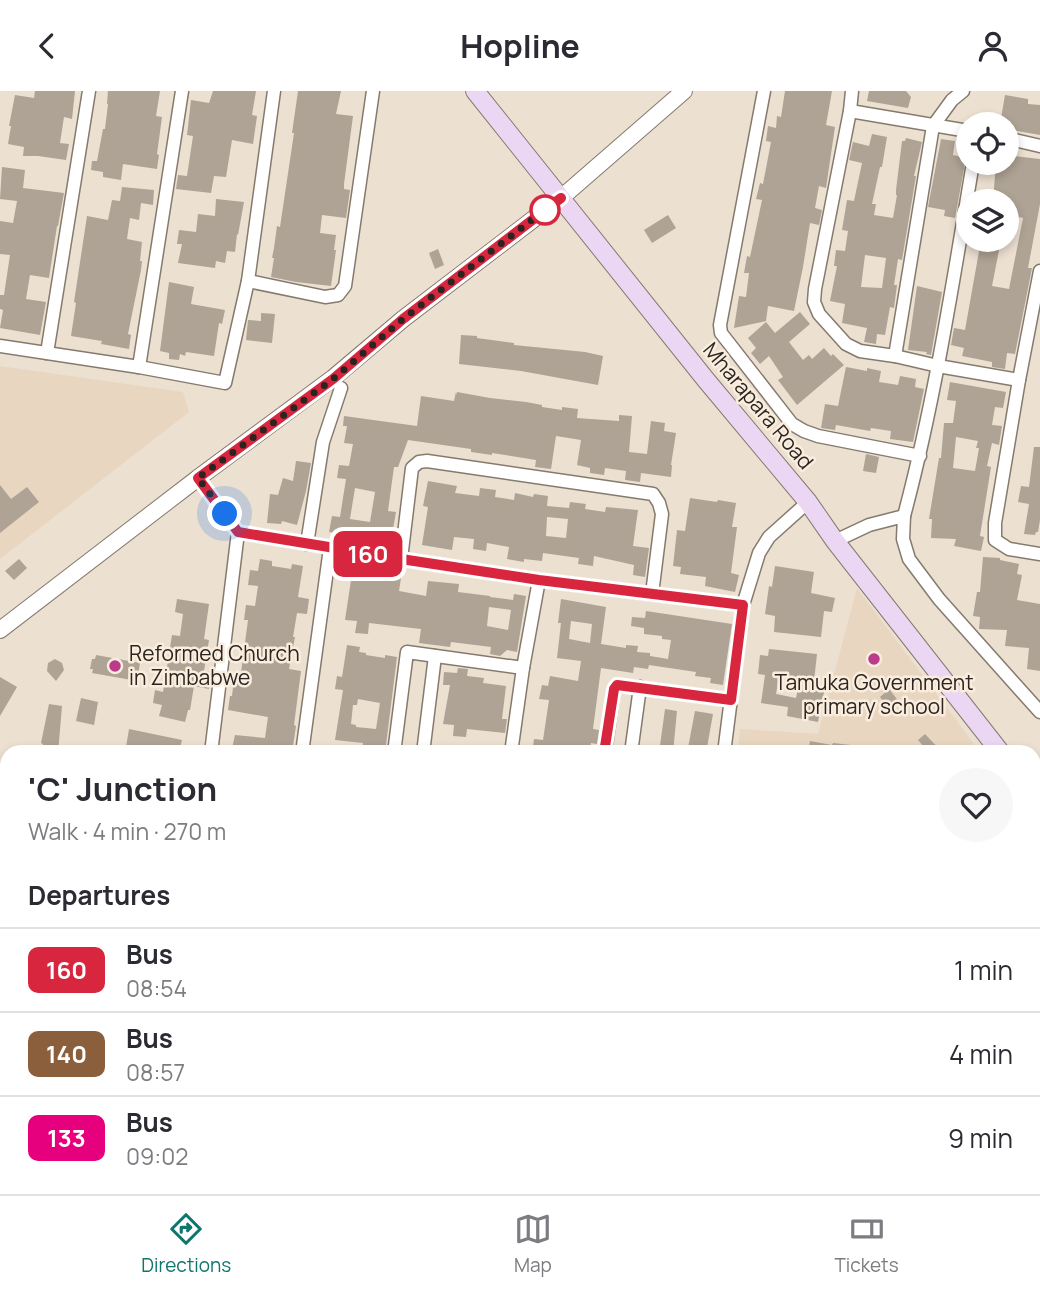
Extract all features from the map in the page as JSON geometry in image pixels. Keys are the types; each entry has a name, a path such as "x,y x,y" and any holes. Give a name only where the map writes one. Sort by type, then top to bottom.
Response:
{"main road":[{"name":"Mharapara Road","path":"475,91 706,380 808,502 835,541 995,745"}],"street":[{"path":"47,353 89,91"},
{"path":"139,367 181,91"},
{"path":"0,346 225,383 248,281 274,91"},
{"path":"248,281 325,297 338,295 345,286 373,91"},
{"path":"0,630 198,478 333,379 403,319 561,198 684,91"},
{"path":"764,91 720,325 721,333 792,424 818,436 920,456"},
{"path":"852,91 815,289 814,302 819,314 846,344 860,351 1019,380"},
{"path":"895,356 933,126 952,100 963,91"},
{"path":"850,111 956,129"},
{"path":"1019,141 1040,146"},
{"path":"971,175 938,366 920,456 904,516 903,539 909,559 939,599 1040,712"},
{"path":"1040,271 995,523 995,540 1009,549 1040,554"},
{"path":"307,544 323,442 341,388"},
{"path":"401,559 412,468 419,462 428,461 653,494 662,515 652,594"},
{"path":"198,478 238,532 212,745"},
{"path":"725,745 743,605 759,553 769,537 808,502"},
{"path":"835,541 869,525 904,516"},
{"path":"238,532 539,580 743,605"},
{"path":"303,745 330,548"},
{"path":"512,745 539,580"},
{"path":"395,745 407,652 523,668"},
{"path":"424,745 435,656"},
{"path":"605,745 614,689 617,685 731,700"},
{"path":"632,745 640,687"}],"shaded area":[{"path":"0,366 183,392 189,412 0,559"},
{"name":"Tamuka Government primary school","path":"857,588 975,745 738,745 740,729 818,734"}],"building":[{"path":"35,91 75,91 72,119 64,117 60,143 69,144 66,160 23,156 24,147 8,144 15,95 34,98"},
{"path":"108,91 160,91 156,116 162,117 157,169 123,164 121,180 103,177 103,172 91,170 92,161 97,161 105,129"},
{"path":"213,91 256,91 252,115 257,116 253,144 232,140 226,177 214,176 211,193 176,189 178,175 187,176 193,136 187,135 191,100 209,103"},
{"path":"298,91 341,91 336,114 353,116 344,184 344,189 350,190 346,218 322,215 320,233 336,235 331,286 271,277"},
{"path":"785,91 832,91 826,125 835,127 826,188 819,186 815,208 822,210 819,225 810,223 794,311 768,306 766,321 734,328 739,296 746,297 749,273 744,273 762,200 756,199 760,183 763,184 771,142 766,141 768,126 776,128 777,116 781,117"},
{"path":"869,91 906,91 911,97 908,108 867,101"},
{"path":"1005,95 1028,99 1028,104 1040,105 1040,135 1019,131 1019,112 1002,112"},
{"path":"872,134 887,137 872,204 876,204 874,215 893,218 902,141 906,138 922,142 914,176 902,260 898,259 894,308 890,307 885,335 877,334 876,344 864,342 867,328 842,323 845,304 830,301 837,266 834,266 836,250 845,251 848,231 842,230 847,200 854,201 862,163 849,160 853,142 869,146","holes":["865,255 886,258 882,288 861,287"]},
{"path":"941,139 955,141 953,155 956,156 956,175 963,175 960,189 956,189 955,218 944,216 945,210 928,207"},
{"path":"1019,157 1040,159 1040,204 1028,268 1032,268 1015,354 1007,353 1005,369 992,367 992,362 962,356 964,348 951,345 954,328 965,330 979,252 999,252 992,286 1009,289 1016,252 1019,252 1023,218 1019,217 1019,189 994,189 995,175 1019,175"},
{"path":"2,167 25,170 23,188 64,193 49,278 30,275 26,299 46,302 40,335 0,328 3,310 0,309 0,295 4,295 10,255 0,254 0,221 13,223 17,201 0,199"},
{"path":"122,187 154,190 153,205 141,203 139,220 130,218 127,239 142,242 142,261 128,334 131,335 129,349 71,336 87,216 108,220 112,200 120,201"},
{"path":"216,199 244,202 235,252 227,251 225,263 216,261 215,268 178,263 182,244 177,244 179,230 196,232 198,214 215,216"},
{"path":"668,215 676,228 652,243 644,230"},
{"path":"438,249 444,265 435,269 429,253"},
{"path":"169,282 194,287 191,304 225,310 222,324 219,323 214,356 186,352 185,356 180,354 179,360 169,359 169,353 160,351"},
{"path":"917,286 942,292 931,355 908,350"},
{"path":"800,312 810,324 789,342 803,360 809,355 812,359 824,348 844,365 797,405 778,380 783,377 769,356 760,364 751,353 756,348 748,338 766,322 775,333"},
{"path":"261,313 275,314 272,343 246,340 248,320 261,321"},
{"path":"461,335 514,345 603,356 598,385 521,371 459,364"},
{"path":"846,367 881,371 879,382 898,385 900,376 916,379 915,387 924,389 913,442 890,439 891,431 871,428 870,431 836,425 835,430 821,428 825,404 838,406"},
{"path":"950,382 1006,392 1003,408 995,407 992,425 1002,426 999,445 992,443 987,466 991,467 980,536 984,537 981,551 954,546 956,539 931,538 932,519 929,519 941,458 944,423 953,423 956,401 947,400","holes":["956,437 978,441 975,471 953,468"]},
{"path":"457,392 562,410 562,407 578,409 577,418 619,421 619,415 632,416 629,452 647,454 651,421 665,423 664,431 676,433 671,477 641,473 640,482 625,480 626,471 605,468 604,475 590,473 590,468 577,465 581,440 556,436 551,469 535,467 536,460 471,452 471,449 408,440 398,467 394,467 388,511 396,512 390,546 367,542 367,538 329,532 332,516 340,517 346,479 337,478 339,465 349,466 353,444 344,443 347,426 343,426 344,416 417,426 421,396 454,401","holes":["355,488 375,492 370,522 350,519"]},
{"path":"1034,447 1040,447 1040,520 1035,535 1024,534 1029,504 1018,502 1021,486 1029,487"},
{"path":"866,454 879,457 876,473 863,471"},
{"path":"296,461 311,463 297,525 282,521 281,524 267,523 270,494 278,495 283,478 293,481"},
{"path":"428,481 457,486 455,493 479,496 480,488 496,490 495,497 514,500 515,493 533,497 534,494 548,496 547,506 569,508 570,502 586,504 585,509 605,512 606,507 638,510 633,546 649,548 645,577 633,575 634,565 594,556 593,566 578,564 579,558 543,553 542,561 524,559 524,562 507,559 509,547 487,543 486,551 473,549 474,539 454,537 452,550 422,545 428,507 423,506","holes":["547,517 568,519 566,538 546,536"]},
{"path":"0,485 11,499 27,487 39,502 0,533"},
{"path":"690,498 736,503 732,527 737,527 731,573 739,575 735,592 705,586 706,577 680,574 681,567 673,566 677,530 685,531"},
{"path":"983,557 1000,558 1019,564 1017,574 1022,575 1017,600 1040,604 1040,671 1027,669 1029,648 1005,646 1007,630 979,629 980,617 973,616 977,592 980,592"},
{"path":"19,559 27,568 14,580 5,571"},
{"path":"260,559 272,561 272,566 291,569 292,564 303,566 298,597 309,599 307,614 297,613 289,669 301,671 293,745 233,745 235,735 265,738 268,717 228,710 234,679 240,680 248,620 244,620 246,605 255,606 258,586 248,585 250,570 258,571"},
{"path":"775,566 814,572 811,593 835,598 832,612 824,611 821,637 774,632 775,616 765,614"},
{"path":"353,567 381,571 380,575 401,578 399,591 426,596 428,581 459,584 458,592 490,597 513,600 514,594 526,596 517,652 507,650 500,656 490,654 491,647 451,642 450,647 419,643 421,629 369,623 368,634 355,633 357,621 345,620","holes":["489,607 511,610 508,630 487,626"]},
{"path":"177,599 209,604 204,639 209,640 204,671 211,672 209,689 194,686 185,722 159,716 162,705 153,703 155,690 163,692 172,635 180,636 183,614 175,612"},
{"path":"561,599 606,607 601,644 626,648 626,645 638,646 637,652 668,659 671,640 644,634 644,628 631,626 632,617 645,618 646,611 732,624 723,685 710,683 711,678 695,676 696,672 649,665 648,669 634,667 633,673 601,668 593,729 599,730 597,744 533,745 534,739 543,740 549,700 539,699 542,685 548,686 550,676 578,681 581,661 557,658 561,623 558,623","holes":["571,621 592,624 590,643 569,639"]},
{"path":"347,645 360,647 359,652 366,655 397,657 386,745 363,745 335,740 343,690 335,689 337,676 342,677","holes":["358,699 380,703 376,729 351,724 353,705 357,705"]},
{"path":"769,649 817,654 813,690 824,692 818,722 787,716 788,707 761,703 765,675 758,674 760,655 768,656","holes":["779,677 800,679 796,698 776,694"]},
{"name":"Reformed Church in Zimbabwe","path":"96,655 140,663 137,681 92,673 92,659 95,659"},
{"path":"55,659 62,663 64,670 56,681 47,671 48,663"},
{"path":"458,668 468,669 467,676 484,678 483,683 506,686 502,719 507,719 505,733 467,729 466,737 453,736 454,725 443,724 450,685 443,685 444,672 457,673"},
{"path":"0,677 17,687 0,716"},
{"path":"889,689 900,703 890,710 880,697"},
{"path":"81,698 98,702 94,725 76,721"},
{"path":"49,704 62,706 59,745 41,743"},
{"path":"665,709 677,711 674,745 660,745"},
{"path":"695,711 713,714 707,745 689,745"},
{"path":"129,729 182,740 181,745 126,745"},
{"path":"925,734 935,745 922,745 918,740"},
{"path":"810,741 832,745 809,745"}],"bus line":[{"name":"160","path":"561,198 403,319 333,379 198,478 238,532 539,580 743,605 731,700 617,685 614,689 605,745"}],"place":[{"name":"Tamuka Government primary school","path":"874,659"},
{"name":"Reformed Church in Zimbabwe","path":"115,666"}],"route":[{"path":"225,514 198,478 333,379 403,319 545,210"}]}
